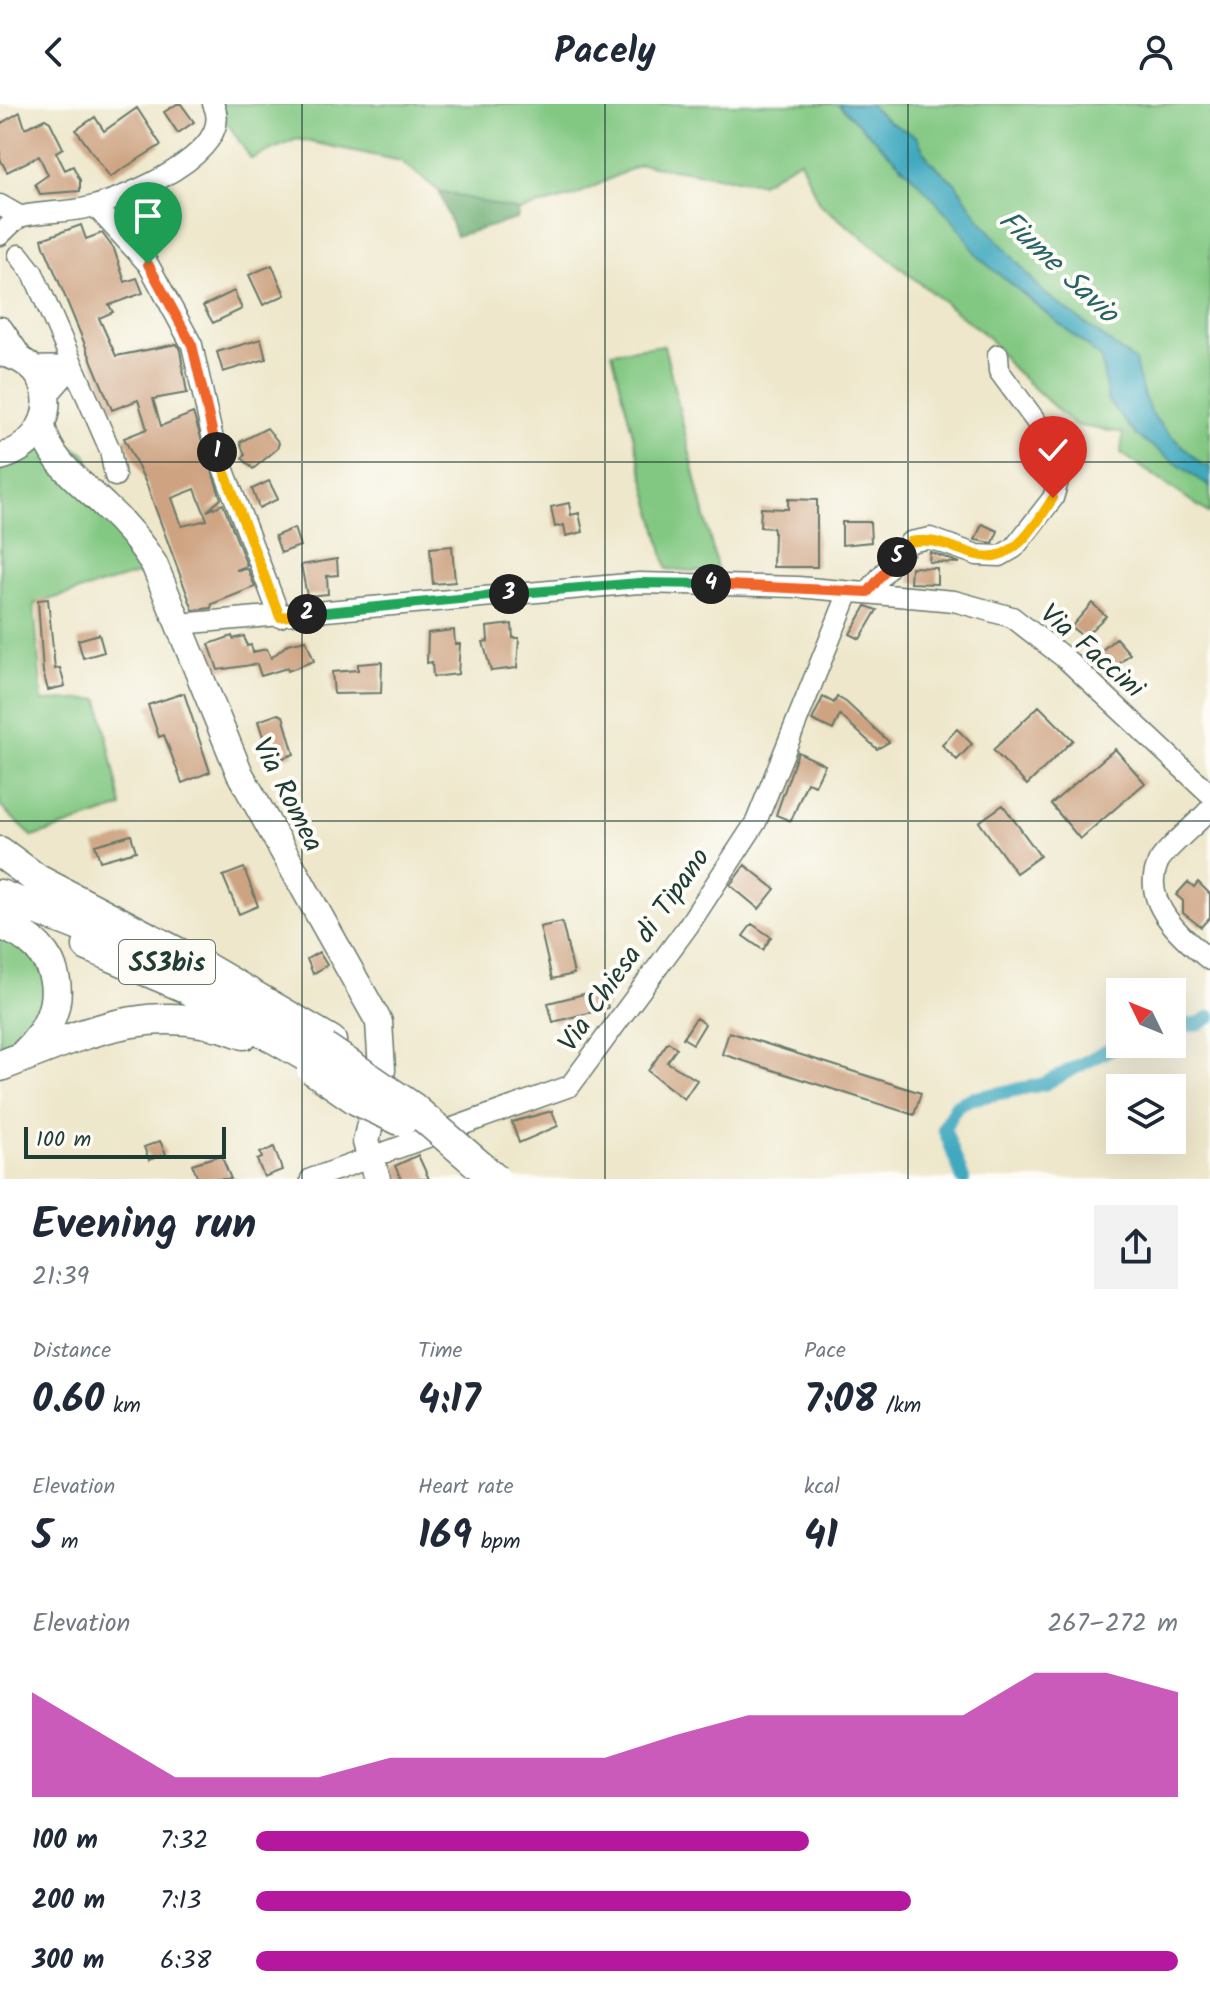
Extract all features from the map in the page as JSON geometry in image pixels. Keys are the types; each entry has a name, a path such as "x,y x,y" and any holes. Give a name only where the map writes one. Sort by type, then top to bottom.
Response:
{"highway":[{"path":"0,852 38,880 199,964 321,1055"},
{"name":"SS3bis","path":"0,895 192,973 321,1055"},
{"name":"SS3bis","path":"0,912 185,987 321,1055"},
{"path":"0,924 35,945 51,969 58,994 54,1015 45,1035 10,1062"},
{"path":"10,1062 110,1024 181,1019 223,1026 267,1043 377,1072 408,1115 470,1179"},
{"path":"408,1115 495,1179"}],"main road":[{"path":"0,330 16,359 46,397 42,426"},
{"name":"Via Romea","path":"8,454 32,441 42,426"},
{"name":"Via Romea","path":"42,426 46,441 59,464 138,539 154,564 240,774 379,1022 382,1070 366,1142 374,1169"},
{"name":"Via Romea","path":"8,454 59,464"}],"street":[{"path":"0,235 21,217 95,206 148,185 202,149 218,127 218,113 213,104"},
{"path":"0,205 21,217"},
{"path":"95,206 148,264 192,345 214,444 280,617"},
{"path":"19,255 33,273 110,450 115,476"},
{"name":"Via Chiesa di Tipano","path":"311,1179 374,1169 570,1086 688,926 756,822 858,592 910,542 930,538 993,557 1007,553 1035,525 1053,498 1061,471 1054,446 999,371 998,355"},
{"path":"16,359 73,366"},
{"path":"46,397 73,366"},
{"name":"Via Faccini","path":"180,624 639,583 858,592 954,601 1012,617 1066,659 1210,794"},
{"path":"1210,809 1158,861 1153,888 1173,929 1210,960"}],"green space":[{"path":"215,104 1210,104 1210,514 1121,453 1123,433 1074,425 1011,367 989,338 819,203 800,160 761,183 641,164 576,195 519,211 439,191 401,161 297,139 251,159"},
{"path":"439,191 519,211 517,219 456,236"},
{"path":"664,345 718,573 667,569 612,352"},
{"path":"45,437 61,439 86,455 127,543 145,572 34,604 42,701 99,699 122,807 33,837 0,806 0,467"},
{"path":"0,931 28,948 46,978 45,1014 24,1043 0,1054"}],"water":[{"path":"838,104 869,104 889,122 916,136 929,160 956,184 981,221 1043,292 1135,361 1151,411 1165,430 1202,465 1210,466 1210,487 1136,435 1108,401 1101,358 979,258 957,225 921,185"}],"building":[{"path":"181,104 194,122 178,133 164,112"},
{"path":"137,108 161,145 110,177 76,130 95,117 104,131"},
{"path":"20,112 25,128 45,119 50,122 63,148 56,152 65,170 73,166 80,180 80,191 40,194 35,184 48,175 39,156 7,172 0,159 0,124"},
{"path":"144,203 150,211 164,206 172,227 160,232 156,222 152,222 134,229 124,211"},
{"path":"81,225 86,239 102,233 114,249 125,282 137,278 143,293 109,305 113,312 99,318 116,356 177,344 187,393 153,399 161,426 193,413 221,499 207,511 223,504 247,566 236,570 248,569 255,587 212,604 211,608 193,610 146,483 124,438 147,429 138,400 112,410 42,239","holes":["195,489 207,520 182,526 172,498"]},
{"path":"272,265 285,295 263,305 249,275"},
{"path":"234,291 242,309 213,323 203,306"},
{"path":"261,339 266,359 223,372 217,352"},
{"path":"267,428 279,443 277,449 253,469 242,458 245,455 240,442"},
{"path":"269,481 278,499 259,508 252,489"},
{"path":"788,499 817,500 817,567 773,567 774,531 773,528 760,527 761,508 788,509"},
{"path":"569,503 571,515 579,513 583,532 566,536 564,525 555,527 551,507"},
{"path":"842,522 870,522 871,542 842,545"},
{"path":"982,524 998,531 993,543 975,540"},
{"path":"294,528 300,546 281,553 275,536"},
{"path":"452,546 455,582 433,584 430,548"},
{"path":"930,552 960,563 929,562"},
{"path":"337,559 338,575 327,576 328,594 307,596 301,565"},
{"path":"911,567 937,568 937,584 910,583"},
{"path":"48,599 55,669 60,668 65,686 48,690 43,672 38,600"},
{"path":"1092,603 1106,616 1084,637 1071,627"},
{"path":"866,606 877,610 860,639 850,634"},
{"path":"512,624 513,638 519,638 517,668 491,671 483,642 488,641 487,627"},
{"path":"454,630 455,644 460,644 458,674 433,677 432,662 427,663 428,633"},
{"path":"99,634 104,652 83,658 78,640"},
{"path":"232,636 233,639 244,636 253,652 267,649 271,658 288,644 306,640 314,661 288,671 287,668 261,676 257,664 218,670 209,644"},
{"path":"1116,638 1130,654 1107,675 1092,659"},
{"path":"382,662 381,693 334,694 332,672 358,670 358,664"},
{"path":"184,693 210,772 182,783 164,735 159,737 148,705"},
{"path":"823,697 834,703 837,697 846,702 889,742 877,749 840,715 833,730 812,720"},
{"path":"1039,706 1073,740 1027,785 993,750"},
{"path":"278,714 283,716 294,754 280,759 277,750 268,752 258,721"},
{"path":"957,729 972,744 957,760 942,745"},
{"path":"1115,749 1145,783 1080,839 1051,804"},
{"path":"798,752 825,765 815,785 807,782 791,821 776,815"},
{"path":"1003,805 1040,856 1016,873 979,822"},
{"path":"131,835 136,851 100,861 95,845"},
{"path":"745,865 775,889 759,909 730,885"},
{"path":"244,868 258,906 239,914 223,876"},
{"path":"1188,882 1194,887 1198,882 1210,894 1210,917 1201,927 1183,913 1183,901 1176,895"},
{"path":"562,922 574,974 552,979 540,927"},
{"path":"752,924 771,937 763,950 743,936"},
{"path":"319,952 327,965 313,974 307,959"},
{"path":"604,989 608,1008 553,1022 548,1003"},
{"path":"696,1018 705,1024 693,1044 683,1038"},
{"path":"729,1032 921,1093 914,1115 722,1054"},
{"path":"668,1042 677,1048 667,1062 697,1080 684,1099 648,1071"},
{"path":"552,1111 558,1126 519,1143 512,1122"},
{"path":"160,1141 166,1154 149,1160 144,1147"},
{"path":"274,1147 282,1170 264,1177 257,1160 262,1158 260,1153"},
{"path":"221,1155 231,1179 198,1179 192,1164"},
{"path":"418,1155 429,1179 401,1179 395,1166"}],"waterway":[{"path":"1186,1026 1210,1017"},
{"path":"963,1179 944,1128 957,1105 970,1099 1044,1084 1106,1051"}],"route":[{"path":"148,264 192,345 214,444 280,617 639,583 868,592 910,542 930,538 977,555 993,557 1007,553 1035,525 1053,498"}],"water label":[{"name":"Fiume Savio","path":"1059,266"}]}
